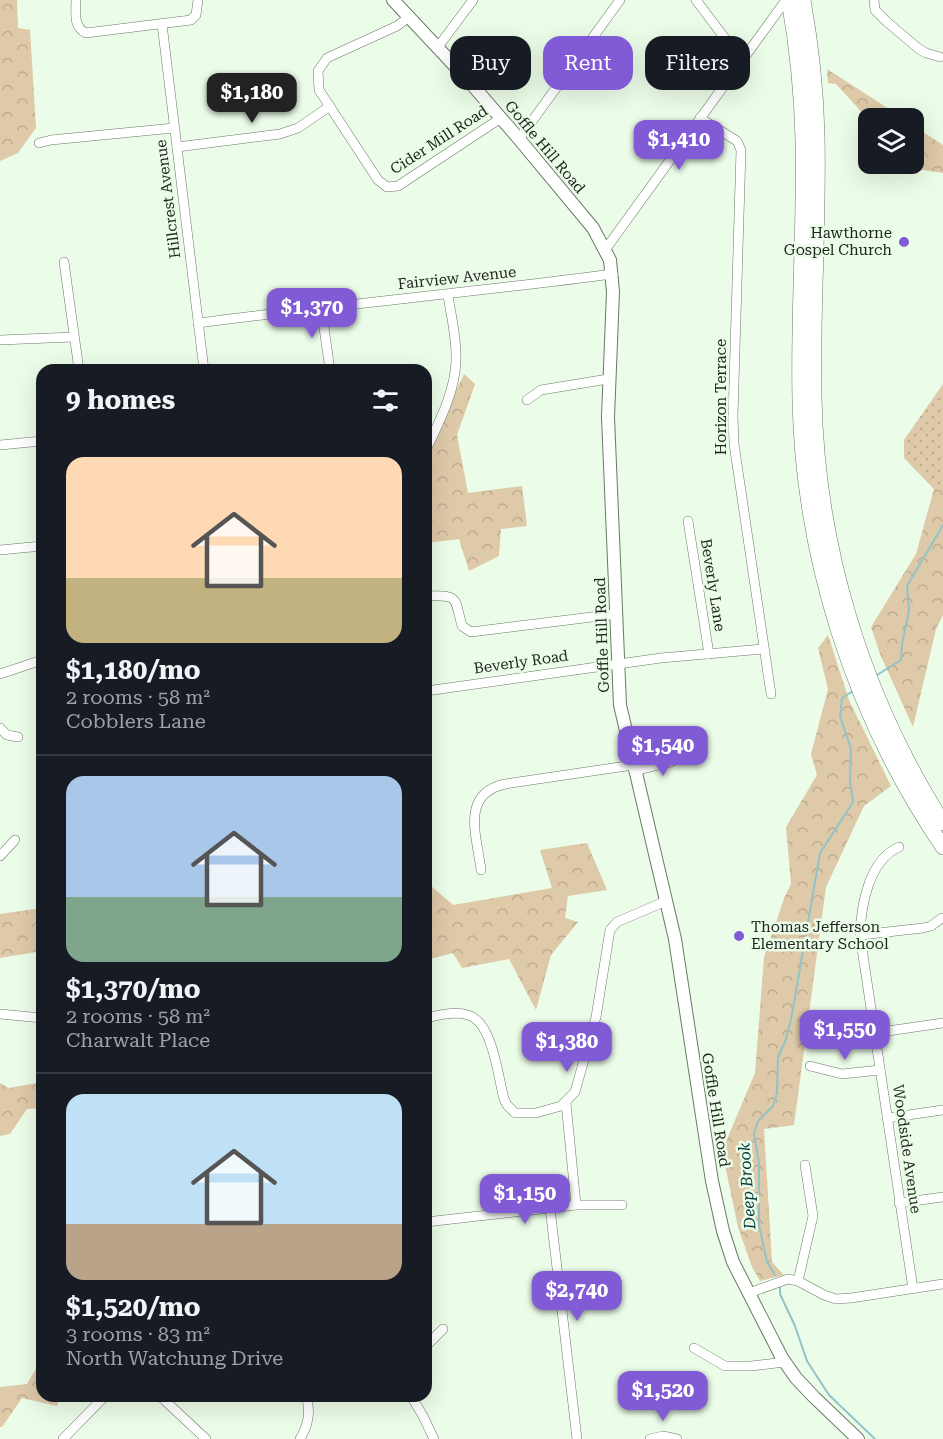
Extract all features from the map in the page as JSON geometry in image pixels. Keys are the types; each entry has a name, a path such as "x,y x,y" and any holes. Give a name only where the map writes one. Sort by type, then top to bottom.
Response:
{"highway":[{"path":"803,0 816,112 814,400 826,518 843,595 871,679 903,752 943,823"},
{"path":"785,3 798,64 803,137 800,400 805,472 812,520 832,607 858,684 897,772 943,847"}],"main road":[{"name":"Goffle Hill Road","path":"393,0 501,118 593,228 605,250 613,274 608,417 620,705 675,939 712,1181 730,1252 785,1362 814,1397 858,1439"}],"street":[{"path":"76,0 76,22 84,32 162,24 194,18 198,11 198,0"},
{"path":"438,47 473,0"},
{"path":"519,139 620,0"},
{"path":"696,0 723,36"},
{"path":"874,0 876,10 887,22 919,49 940,57"},
{"path":"750,50 785,3"},
{"name":"Cider Mill Road","path":"409,17 397,26 324,60 318,71 317,84 378,180 387,187 401,184 501,118"},
{"name":"Hillcrest Avenue","path":"162,24 203,364"},
{"path":"605,250 721,90"},
{"path":"177,147 280,134 298,128 330,106"},
{"name":"Horizon Terrace","path":"700,118 737,141 741,150 734,434 738,479 771,694"},
{"path":"39,143 174,128"},
{"path":"64,262 78,364"},
{"name":"Fairview Avenue","path":"198,323 613,274"},
{"path":"432,435 454,377 456,355 448,295"},
{"path":"321,307 328,364"},
{"path":"0,340 74,337"},
{"path":"527,400 541,390 608,379"},
{"path":"0,445 36,442"},
{"name":"Beverly Lane","path":"687,520 709,654"},
{"path":"0,550 36,547"},
{"path":"432,596 443,595 452,598 459,607 462,626 471,632 616,614"},
{"name":"Beverly Road","path":"432,690 674,656 764,648"},
{"path":"0,674 36,662"},
{"path":"0,728 7,735 18,737"},
{"path":"481,870 474,813 476,803 487,790 505,784 671,762 683,756"},
{"path":"0,856 15,840"},
{"name":"Woodside Avenue","path":"899,847 890,850 874,873 863,903 860,935 913,1289"},
{"path":"432,1017 460,1014 469,1015 480,1022 488,1033 504,1099 515,1113 547,1111 566,1103 575,1092 596,1017 610,930 617,922 666,901"},
{"path":"860,935 923,928 931,926 942,918"},
{"path":"0,1014 36,1017"},
{"path":"874,1033 943,1023"},
{"path":"810,1066 842,1074 880,1070"},
{"path":"566,1103 576,1205"},
{"path":"887,1118 943,1110"},
{"path":"798,1281 813,1216 805,1165"},
{"path":"899,1203 943,1197"},
{"path":"432,1221 576,1205 622,1205"},
{"path":"550,1208 577,1439"},
{"path":"749,1293 783,1280 798,1281 836,1299 943,1284"},
{"path":"432,1340 443,1329"},
{"path":"694,1348 720,1364 734,1367 785,1362"},
{"path":"63,1439 99,1402"},
{"path":"166,1402 199,1437"},
{"path":"300,1439 307,1422 308,1402"},
{"path":"415,1402 434,1439"},
{"path":"650,1439 663,1436 677,1439"}],"green space":[{"path":"0,0 17,0 18,28 30,30 36,128 18,153 0,161"},
{"path":"827,69 887,108 858,108 836,84 828,83"},
{"path":"924,133 943,145 943,173 924,170"},
{"path":"464,374 475,384 457,435 468,493 522,486 527,526 501,529 499,556 469,571 459,539 432,542 432,440"},
{"path":"943,384 943,483 934,489 904,458 904,440"},
{"path":"943,483 943,615 936,629 913,727 880,654 871,627 916,554 934,489"},
{"path":"828,635 849,700 891,786 864,806 826,887 794,1125 764,1129 772,1262 784,1275 760,1281 752,1267 738,1227 722,1151 755,1073 764,957 791,884 786,827 817,775 811,754 828,689 818,648"},
{"path":"587,843 607,890 568,896 565,918 578,922 551,955 536,1010 509,959 462,968 453,953 432,958 432,887 453,905 552,888 540,850"},
{"path":"36,909 36,952 0,958 0,914"},
{"path":"0,1083 9,1088 36,1083 36,1108 27,1109 10,1134 0,1136"},
{"path":"36,1368 36,1401 22,1398 0,1427 0,1387 27,1384"},
{"path":"40,1402 58,1402 57,1406"}],"waterway":[{"name":"Deep Brook","path":"877,675 901,660 909,611 907,586 943,525"},
{"name":"Deep Brook","path":"775,1275 767,1262 759,1225 759,1164 754,1133 758,1121 773,1106 777,1093 778,1057 791,1020 820,853 853,802 850,780 851,749 840,716 842,698 853,691"},
{"name":"Deep Brook","path":"780,1288 780,1294 795,1326 807,1361 829,1395 875,1439"}],"place":[{"name":"Hawthorne Gospel Church","path":"904,242"},
{"name":"Thomas Jefferson Elementary School","path":"739,936"}]}
